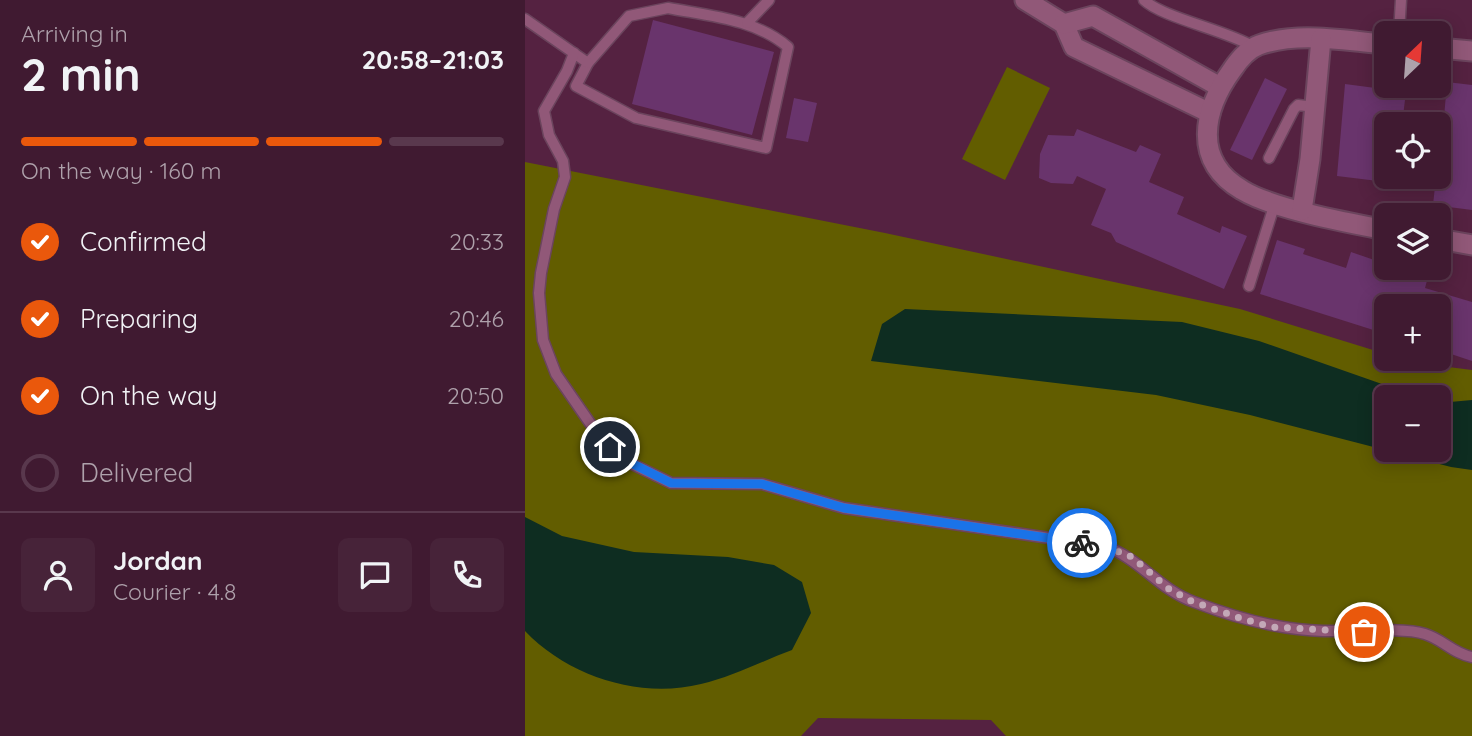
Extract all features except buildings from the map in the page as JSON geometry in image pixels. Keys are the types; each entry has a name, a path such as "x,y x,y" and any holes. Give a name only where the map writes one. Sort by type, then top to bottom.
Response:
{"street":[{"path":"1025,0 1064,24 1075,47 1210,113"},
{"path":"1064,24 1093,16 1220,87"},
{"path":"1374,43 1292,38 1254,47 1238,62 1220,87 1206,125 1208,147 1215,163 1227,179 1242,191 1275,204 1374,227"},
{"path":"1302,210 1321,39"},
{"path":"1451,49 1472,51"},
{"path":"1451,241 1472,245"}],"lane":[{"path":"747,23 769,0"},
{"path":"1144,0 1158,8 1234,35 1254,47"},
{"path":"1400,21 1401,0"},
{"path":"669,8 747,23 773,34 789,47 766,148 636,118 576,86 588,63 629,16 669,8"},
{"path":"525,19 588,63"},
{"path":"574,53 544,111 549,135 563,161 565,177 554,209 541,273 541,327 547,354 556,374 591,426 627,461 671,483 762,484 844,508 1104,546 1132,557 1152,578 1191,601 1243,619 1272,627 1320,631 1424,633 1472,657"},
{"path":"1269,158 1294,109 1298,105 1315,107"},
{"path":"1249,286 1275,204"}],"shaded area":[{"path":"1007,67 1050,88 1005,180 962,159"},
{"path":"525,162 885,233 1240,309 1374,350 1374,371 1451,371 1451,367 1472,370 1472,736 1006,736 991,720 818,718 801,736 525,736"},
{"path":"905,309 1182,322 1259,341 1385,385 1374,385 1374,447 1250,415 1156,395 871,361 882,324"},
{"path":"1472,400 1472,470 1432,462 1451,462 1451,402"},
{"path":"525,517 562,536 634,552 728,557 774,565 802,582 811,613 792,650 724,677 678,688 654,689 607,680 562,661 525,631"}],"way so far":[{"path":"1082,543 1104,546 1132,557 1152,578 1169,589 1191,601 1243,619 1272,627 1364,632"}],"route":[{"path":"610,447 627,461 671,483 762,484 844,508 1082,543"}]}
